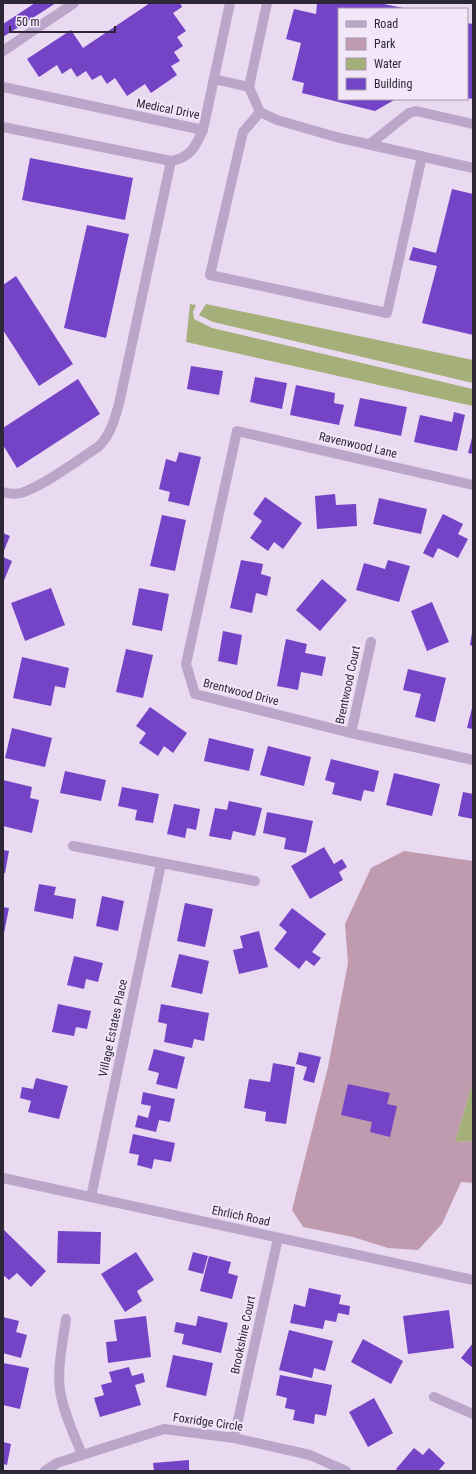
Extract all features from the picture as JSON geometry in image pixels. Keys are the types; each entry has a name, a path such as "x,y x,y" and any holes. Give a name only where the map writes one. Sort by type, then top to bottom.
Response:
{"street":[{"path":"3,51 74,3"},
{"name":"Medical Drive","path":"3,87 202,130 230,3"},
{"path":"267,3 249,87 260,112 277,120 473,168"},
{"path":"214,79 249,87"},
{"path":"370,144 409,113 416,111 473,124"},
{"path":"260,112 243,132 210,275 387,314 422,156"},
{"path":"3,127 171,161 188,156 196,145 202,130"},
{"path":"3,492 14,494 24,492 38,486 98,447 104,441 112,428 171,161"},
{"name":"Ravenwood Lane","path":"237,431 473,484"},
{"name":"Brentwood Drive","path":"237,431 186,664 195,694 351,733 473,760"},
{"name":"Brentwood Court","path":"351,733 371,642"},
{"path":"73,846 255,881"},
{"name":"Village Estates Place","path":"91,1197 162,864"},
{"name":"Ehrlich Road","path":"3,1178 473,1280"},
{"name":"Brookshire Court","path":"234,1438 278,1238"},
{"path":"66,1319 60,1365 60,1388 62,1400 82,1455"},
{"path":"434,1397 473,1414"},
{"name":"Foxridge Circle","path":"45,1471 53,1465 164,1429 234,1438 310,1455 346,1471"}],"green space":[{"path":"404,851 473,861 473,1081 455,1142 473,1141 473,1183 461,1182 442,1224 418,1250 388,1248 353,1237 303,1227 292,1210 328,1067 348,963 345,924 371,868"}],"water":[{"path":"190,304 196,305 193,312 194,319 212,328 473,389 473,406 186,342"},
{"path":"206,304 473,360 473,383 213,322 199,315"},
{"path":"473,1081 473,1141 455,1142"}],"building":[{"path":"35,3 56,3 3,37 3,24"},
{"path":"150,3 180,3 182,7 173,13 186,31 177,37 183,46 174,52 180,61 171,66 177,75 151,93 145,84 127,96 115,78 107,84 101,75 92,80 86,71 77,77 71,68 62,74 57,65 39,77 27,59 71,30 83,48"},
{"path":"317,3 379,3 403,8 338,8 338,100 394,100 375,111 302,93 304,83 292,80 301,43 286,39 294,9 316,14"},
{"path":"468,23 473,24 473,99 468,98"},
{"path":"30,158 133,178 125,220 22,200"},
{"path":"452,189 473,194 473,335 422,323 437,266 409,260 413,247 436,253"},
{"path":"87,225 129,234 106,338 64,328"},
{"path":"16,276 73,364 39,386 3,330 3,285"},
{"path":"191,366 223,371 219,395 187,389"},
{"path":"255,377 287,383 282,409 250,402"},
{"path":"78,379 100,414 17,468 3,445 3,428"},
{"path":"296,385 335,393 334,403 344,405 339,425 290,415"},
{"path":"360,398 407,407 401,436 354,426"},
{"path":"454,412 465,415 457,451 414,442 420,415 452,422"},
{"path":"473,434 473,454 468,453"},
{"path":"179,452 201,457 189,506 168,501 170,492 159,489 166,459 176,462"},
{"path":"335,494 336,505 356,504 357,526 317,529 315,496"},
{"path":"265,497 302,523 283,549 274,542 268,551 250,538 262,521 253,514"},
{"path":"379,498 427,509 421,534 373,524"},
{"path":"443,514 463,524 458,534 468,539 458,558 438,548 433,558 423,553"},
{"path":"162,515 186,520 175,571 150,566"},
{"path":"3,533 10,536 3,553"},
{"path":"3,557 12,561 3,583"},
{"path":"241,560 263,564 261,574 271,577 267,596 256,593 252,613 230,608"},
{"path":"388,560 410,566 399,602 356,590 364,563 385,569"},
{"path":"322,579 347,600 320,631 296,610"},
{"path":"51,588 65,625 25,641 11,603"},
{"path":"139,588 169,594 162,631 132,625"},
{"path":"432,602 449,642 427,651 411,611"},
{"path":"223,631 242,635 237,665 218,661"},
{"path":"473,633 473,646 470,645"},
{"path":"286,639 307,644 305,653 326,657 322,676 301,672 298,690 277,686"},
{"path":"126,649 153,655 143,698 116,692"},
{"path":"22,657 69,668 65,688 55,686 51,706 13,698"},
{"path":"408,669 446,678 435,722 415,717 421,694 403,690"},
{"path":"473,704 473,729 467,728"},
{"path":"150,707 187,733 173,753 164,746 158,756 139,743 146,733 136,726"},
{"path":"12,728 52,738 45,767 5,758"},
{"path":"209,738 254,749 249,771 204,761"},
{"path":"268,746 311,757 304,786 260,775"},
{"path":"331,759 379,771 374,792 364,790 361,801 332,794 335,783 325,780"},
{"path":"65,771 106,780 101,801 60,793"},
{"path":"394,773 440,784 432,816 386,805"},
{"path":"3,780 32,787 30,798 39,800 32,833 3,826"},
{"path":"122,787 159,794 153,823 135,820 137,810 118,806"},
{"path":"463,792 473,794 473,819 458,816"},
{"path":"229,801 262,808 255,836 233,831 231,840 209,836 215,808 227,810"},
{"path":"174,804 200,809 196,830 187,828 185,838 167,834"},
{"path":"267,812 313,821 306,853 284,849 286,838 263,833"},
{"path":"324,847 334,864 342,859 347,867 339,872 343,880 310,899 291,866"},
{"path":"3,850 9,851 5,873 3,873"},
{"path":"39,884 56,887 54,895 76,899 73,919 34,911"},
{"path":"102,896 124,901 118,931 96,926"},
{"path":"185,903 213,909 205,947 177,941"},
{"path":"3,907 9,908 4,933 3,933"},
{"path":"292,908 326,934 312,952 321,958 314,966 306,960 299,969 274,949 287,932 279,925"},
{"path":"259,931 268,967 239,974 233,950 243,948 240,936"},
{"path":"179,954 209,961 202,994 171,987"},
{"path":"74,956 103,963 98,982 86,979 84,989 67,985"},
{"path":"58,1004 91,1011 87,1029 76,1027 74,1036 52,1032"},
{"path":"161,1004 209,1013 204,1041 194,1039 192,1048 164,1042 167,1024 158,1022"},
{"path":"154,1049 185,1057 177,1089 156,1084 159,1073 148,1070"},
{"path":"299,1052 321,1057 314,1083 303,1080 307,1067 296,1064"},
{"path":"273,1063 295,1067 286,1124 265,1121 266,1112 244,1108 249,1079 270,1082"},
{"path":"36,1078 68,1086 59,1119 28,1112 31,1101 20,1098 22,1087 33,1089"},
{"path":"348,1084 390,1093 387,1104 397,1106 390,1137 370,1132 372,1122 341,1115"},
{"path":"143,1092 175,1099 170,1122 159,1120 156,1132 135,1127 138,1115 148,1118 151,1106 141,1104"},
{"path":"133,1134 175,1143 171,1162 154,1159 152,1169 137,1165 139,1155 129,1153"},
{"path":"3,1229 46,1271 31,1287 17,1273 9,1280 3,1275"},
{"path":"58,1231 101,1232 100,1264 57,1263"},
{"path":"136,1252 154,1280 137,1291 142,1301 125,1312 101,1274"},
{"path":"193,1252 208,1256 203,1274 188,1270"},
{"path":"209,1256 231,1262 228,1273 238,1276 232,1299 200,1291"},
{"path":"309,1288 341,1295 339,1304 350,1306 349,1315 338,1313 336,1322 325,1320 323,1329 290,1323 294,1304 305,1307"},
{"path":"449,1310 454,1348 408,1354 403,1316"},
{"path":"146,1316 151,1357 108,1363 106,1342 117,1341 114,1320"},
{"path":"198,1316 228,1323 221,1353 182,1344 184,1334 174,1332 176,1322 196,1326"},
{"path":"3,1317 19,1321 16,1332 27,1335 21,1358 3,1353"},
{"path":"289,1330 333,1341 325,1371 314,1368 312,1378 279,1370"},
{"path":"363,1339 403,1361 391,1384 351,1362"},
{"path":"473,1343 473,1368 461,1358"},
{"path":"173,1355 213,1363 206,1396 166,1387"},
{"path":"3,1363 29,1368 20,1409 3,1405"},
{"path":"129,1367 132,1376 143,1373 145,1382 135,1385 141,1405 100,1417 94,1398 104,1395 101,1385 112,1382 109,1372"},
{"path":"280,1375 332,1385 326,1416 315,1414 314,1424 293,1420 295,1410 285,1408 287,1398 276,1395"},
{"path":"374,1398 393,1433 368,1447 349,1412"},
{"path":"3,1442 11,1444 7,1465 3,1464"},
{"path":"414,1448 423,1455 429,1448 445,1463 438,1471 398,1471 396,1469"},
{"path":"189,1460 189,1471 154,1471 153,1463"}]}
